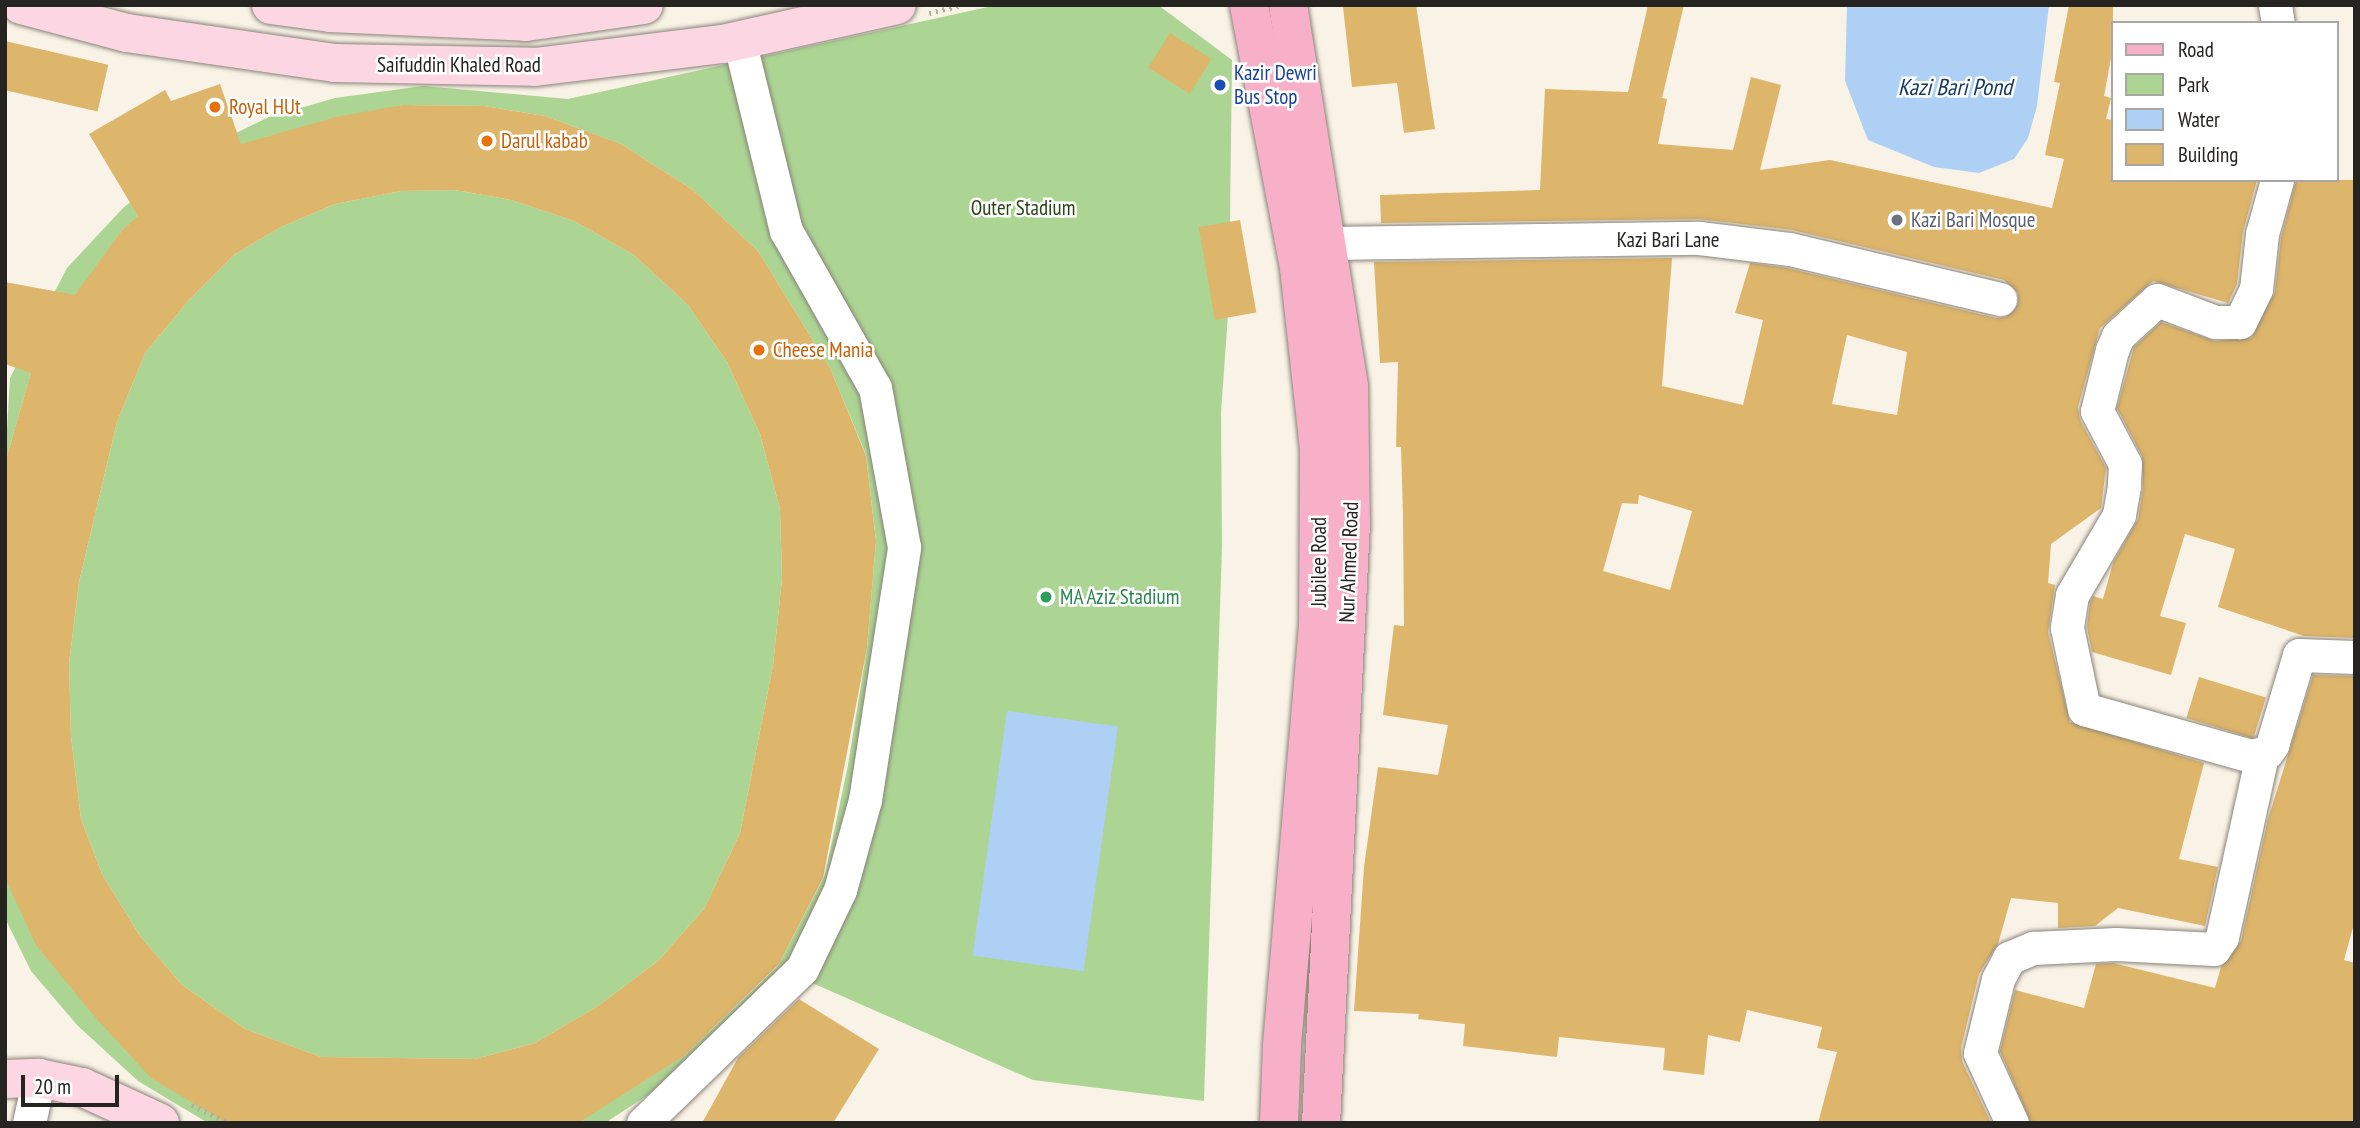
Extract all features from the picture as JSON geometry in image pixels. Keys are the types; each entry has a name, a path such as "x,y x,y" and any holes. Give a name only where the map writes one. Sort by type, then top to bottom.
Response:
{"main road":[{"name":"Saifuddin Khaled Road","path":"21,5 127,33 335,63 535,67 739,40 897,5"},
{"name":"Saifuddin Khaled Road","path":"271,5 330,13 526,22 644,5"},
{"name":"Jubilee Road","path":"1249,5 1299,268 1319,448 1318,625 1282,1047 1279,1123"},
{"name":"Nur Ahmed Road","path":"1288,5 1329,243 1349,386 1351,523 1321,1123"},
{"path":"22,1079 82,1087 160,1123"}],"street":[{"path":"643,1123 802,969 840,890 865,800 904,547 875,388 786,231 739,40"},
{"path":"2262,755 2084,709 2067,628 2072,595 2119,515 2125,464 2098,411 2112,350 2118,336 2158,300 2215,322 2240,322 2256,289 2262,234 2276,182"},
{"name":"Kazi Bari Lane","path":"1329,243 1699,238 1790,249 2000,299"},
{"path":"2012,1123 1980,1054 1998,979 2009,958 2033,948 2219,946 2262,755 2272,745 2299,655 2355,657"},
{"path":"22,1079 29,1123"}],"green space":[{"name":"MA Aziz Stadium","path":"997,5 1158,5 1232,60 1229,301 1221,412 1222,546 1204,1101 1033,1080 785,971 698,1062 605,1123 575,1123 684,1056 778,966 825,875 848,765 867,648 876,541 866,455 831,370 758,251 693,190 621,144 545,116 484,106 403,105 265,137 179,182 123,229 34,363 5,463 10,378 67,268 123,208 185,158 269,117 335,98 423,86 568,99"},
{"path":"455,190 511,200 574,221 634,255 688,305 727,362 760,434 780,509 782,579 773,665 740,833 704,909 658,961 598,1006 535,1043 475,1059 321,1057 245,1029 182,985 140,936 102,874 81,819 71,737 69,663 79,582 117,422 145,353 189,300 235,254 281,227 335,204 401,191"},
{"path":"5,878 225,1122 229,1123 208,1123 138,1081 77,1025 31,971 5,918"}],"water":[{"name":"Kazi Bari Pond","path":"1847,5 2049,5 2037,106 2028,138 2014,159 1979,173 1934,167 1868,140 1845,81"},
{"path":"1007,711 1118,727 1084,971 973,956"}],"building":[{"path":"1416,5 1435,129 1404,133 1397,83 1352,87 1343,7"},
{"path":"1648,5 1684,5 1662,98 1667,99 1658,144 1733,150 1751,77 1781,85 1760,170 1830,160 2052,208 2064,159 2045,155 2060,83 2054,82 2069,5 2113,5 2112,52 2104,96 2111,98 2106,119 2112,120 2112,182 2256,182 2243,232 2237,284 2228,303 2153,281 2100,328 2078,407 2080,420 2106,468 2101,508 2051,544 2048,583 2055,585 2048,632 2070,722 2204,763 2179,859 2218,867 2205,926 2118,908 2095,926 2058,928 2058,903 2011,898 1998,944 1979,974 1961,1048 1962,1061 1991,1123 1818,1123 1837,1052 1817,1048 1822,1027 1747,1010 1740,1042 1708,1035 1704,1075 1663,1070 1665,1048 1559,1037 1557,1057 1463,1046 1465,1024 1418,1019 1419,1014 1354,1011 1364,867 1378,767 1438,775 1448,725 1383,715 1394,625 1404,626 1403,515 1401,447 1396,447 1398,362 1380,363 1374,262 1672,258 1662,386 1743,405 1763,320 1735,313 1750,263 1787,268 1996,318 2006,317 2018,304 2018,293 2004,280 1792,230 1699,219 1381,223 1380,195 1540,190 1545,89 1628,92","holes":["1847,335 1907,352 1897,415 1832,404","1639,495 1692,511 1670,590 1603,571 1622,503 1638,504"]},
{"path":"1170,33 1212,59 1190,94 1148,68"},
{"path":"5,41 108,65 97,112 5,90"},
{"path":"220,84 241,144 336,117 403,105 484,106 545,116 621,144 693,190 758,251 831,370 866,456 876,541 867,648 823,878 779,964 684,1056 581,1121 225,1122 151,1078 95,1017 36,945 5,878 5,463 31,373 5,364 5,282 75,295 123,229 138,216 89,134 165,90 171,101","holes":["455,190 511,200 574,221 634,255 688,305 727,362 760,434 780,509 782,579 773,665 740,833 704,909 658,961 598,1006 535,1043 475,1059 321,1057 245,1029 182,985 140,936 102,874 81,819 71,737 69,663 79,582 117,422 145,353 189,300 235,254 281,227 335,204 401,191"]},
{"path":"2355,180 2355,638 2304,636 2218,607 2235,549 2185,534 2160,616 2186,623 2171,675 2092,652 2087,627 2090,602 2093,596 2103,599 2113,563 2138,519 2143,489 2142,456 2117,408 2134,347 2161,322 2215,341 2251,338 2275,292 2281,238 2295,182"},
{"path":"1240,220 1256,313 1215,320 1199,227"},
{"path":"2313,675 2355,676 2355,920 2344,960 2355,963 2355,1123 2031,1123 2000,1051 2015,990 2084,1008 2096,964 2113,963 2215,988 2221,967 2241,941 2268,819"},
{"path":"2199,677 2266,697 2253,739 2186,718"},
{"path":"799,999 879,1049 833,1123 702,1123 738,1058"}],"place":[{"name":"Kazir Dewri Bus Stop","path":"1220,85"},
{"name":"Royal HUt","path":"215,107"},
{"name":"Darul kabab","path":"487,141"},
{"name":"Kazi Bari Mosque","path":"1897,220"},
{"name":"Cheese Mania","path":"759,350"},
{"name":"MA Aziz Stadium","path":"1046,597"}],"park label":[{"name":"Outer Stadium","path":"1023,208"}]}
